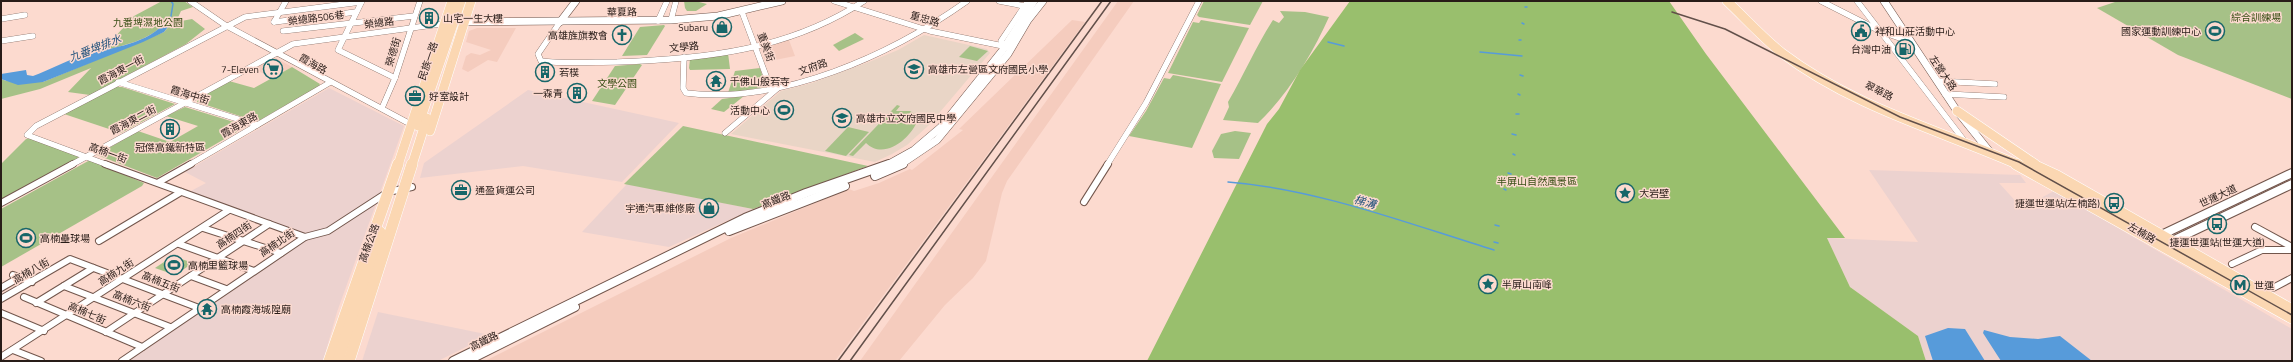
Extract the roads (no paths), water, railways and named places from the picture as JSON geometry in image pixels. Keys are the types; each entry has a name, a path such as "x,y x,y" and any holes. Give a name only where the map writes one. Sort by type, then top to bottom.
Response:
{"main road":[{"name":"民族一路","path":"452,1 458,22"},
{"name":"民族一路","path":"421,127 458,22 461,1"},
{"name":"民族一路","path":"421,127 458,22 467,1"},
{"name":"民族一路","path":"458,22 472,1"},
{"name":"翠華路","path":"1727,1 1782,53 1833,86 1898,117 1964,140 1982,144 2036,165"},
{"name":"翠華路","path":"1733,1 1803,62 1867,99 1990,152"},
{"path":"1957,111 2036,165"},
{"path":"350,361 358,345 408,188 421,127"},
{"name":"高楠公路","path":"329,361 337,348 390,191 421,127"},
{"name":"左楠路","path":"1990,152 2054,182 2292,310"},
{"name":"左楠路","path":"2036,165 2292,318"},
{"path":"337,348 358,345"},
{"path":"356,361 358,345"},
{"name":"高楠公路","path":"337,348 338,361"}],"street":[{"name":"霞海路","path":"190,1 225,26 274,53 329,83 421,127"},
{"path":"293,1 285,1 274,22 356,12"},
{"name":"榮德街","path":"382,108 395,78 420,1"},
{"path":"562,20 576,1"},
{"path":"659,19 667,1"},
{"path":"671,18 676,1"},
{"name":"華夏路","path":"671,18 718,12 772,1"},
{"name":"華夏路","path":"458,22 659,19 718,16 742,12 782,1"},
{"name":"重忠路","path":"834,1 924,29 1009,47"},
{"name":"文學路","path":"562,20 538,54 541,61 616,62 684,57 756,46 814,30 856,8 864,1"},
{"name":"文府路","path":"684,57 683,88 686,93 723,96 772,89 861,59 907,39 967,1"},
{"path":"999,1 1024,6"},
{"name":"高鐵路","path":"1009,47 1001,41 1028,1"},
{"name":"高鐵路","path":"1009,47 1020,20 1034,1"},
{"name":"高鐵路","path":"454,361 747,220 885,172 921,152 948,128 1043,1"},
{"path":"1084,202 1146,103 1199,1"},
{"path":"1821,1 1882,32 1911,42"},
{"path":"1857,1 1964,140"},
{"name":"左營大路","path":"1884,1 1945,94 1982,144 1990,152"},
{"name":"霞海東一街","path":"27,135 36,126 245,16 361,2"},
{"name":"榮總路","path":"345,36 361,2"},
{"name":"重美街","path":"742,12 772,89"},
{"path":"1,19 25,15"},
{"name":"榮總路506巷","path":"283,32 414,16"},
{"name":"榮總路","path":"345,36 458,22"},
{"path":"1,41 33,36"},
{"path":"345,36 338,50 395,78"},
{"name":"霞海東二街","path":"1,203 274,53 299,43 345,36"},
{"path":"1937,81 1995,84"},
{"name":"霞海中街","path":"118,82 257,125"},
{"name":"霞海東路","path":"159,182 329,83"},
{"path":"725,133 780,87"},
{"path":"1945,94 2004,97"},
{"name":"高楠一街","path":"27,135 159,182 181,192 305,237"},
{"name":"世運大道","path":"2163,240 2292,173"},
{"name":"世運大道","path":"2163,240 2292,184"},
{"name":"高楠北街","path":"122,361 226,289 305,237 328,231 390,191 408,188"},
{"path":"99,241 181,192"},
{"name":"高楠九街","path":"3,354 13,350 96,298 229,210"},
{"name":"高鐵路","path":"467,361 747,220"},
{"name":"高楠四街","path":"106,332 269,224"},
{"path":"2255,227 2292,249"},
{"path":"203,228 281,253"},
{"path":"178,244 254,271"},
{"path":"2232,264 2262,250 2292,249"},
{"name":"高楠五街","path":"70,259 199,308"},
{"name":"高楠八街","path":"1,299 70,259"},
{"path":"36,303 93,268"},
{"path":"1,288 16,276 32,282"},
{"path":"191,276 226,289"},
{"path":"2273,288 2292,278"},
{"name":"高楠六街","path":"64,286 170,327"},
{"name":"高楠七街","path":"24,297 142,347"},
{"path":"1,314 44,331"},
{"path":"13,350 41,361"}],"water":[{"path":"171,23 164,32 143,42 43,82 18,85 1,79 1,74 26,70 27,75 33,76 79,57 135,42 155,32 164,24"},
{"path":"1948,328 1965,329 1985,361 1933,361 1925,336"},
{"path":"1984,330 2010,337 2038,339 2060,336 2092,361 2001,361 1983,333"}],"waterway":[{"name":"九番埤排水","path":"166,25 171,16 173,4 171,1"},
{"path":"1328,42 1344,46"},
{"name":"梯溝","path":"1480,52 1522,56"},
{"path":"1512,134 1516,135"},
{"name":"梯溝","path":"1228,182 1296,192 1329,200 1363,209 1494,250"},
{"path":"1495,225 1499,226"},
{"path":"1494,242 1498,243"}],"railway":[{"path":"838,361 1102,1"},
{"path":"850,361 1111,1"},
{"path":"1672,12 1725,29 1900,117 2019,162 2292,315"}],"place":[{"name":"山宅一生大樓","path":"429,18"},
{"name":"Subaru","path":"722,27"},
{"name":"祥和山莊活動中心","path":"1861,31"},
{"name":"國家運動訓練中心","path":"2215,31"},
{"name":"高雄旌旗教會","path":"622,35"},
{"name":"台灣中油","path":"1905,49"},
{"name":"7-Eleven","path":"273,69"},
{"name":"高雄市左營區文府國民小學","path":"914,69"},
{"name":"若樸","path":"545,72"},
{"name":"千佛山般若寺","path":"716,81"},
{"name":"一森青","path":"577,93"},
{"name":"好室設計","path":"415,96"},
{"name":"活動中心","path":"784,110"},
{"name":"高雄市立文府國民中學","path":"842,118"},
{"name":"冠傑高鐵新特區","path":"170,129"},
{"name":"通盈貨運公司","path":"461,190"},
{"name":"大岩壁","path":"1625,193"},
{"name":"捷運世運站(左楠路)","path":"2114,203"},
{"name":"宇通汽車維修廠","path":"709,208"},
{"name":"捷運世運站(世運大道)","path":"2217,224"},
{"name":"高楠壘球場","path":"26,238"},
{"name":"高楠里籃球場","path":"174,265"},
{"name":"半屏山南峰","path":"1488,284"},
{"name":"世運","path":"2240,285"},
{"name":"高楠霞海城隍廟","path":"207,309"}],"park label":[{"name":"綜合訓練場","path":"2256,17"},
{"name":"九番埤濕地公園","path":"148,22"},
{"name":"文學公園","path":"617,83"},
{"name":"半屏山自然風景區","path":"1537,181"}]}
